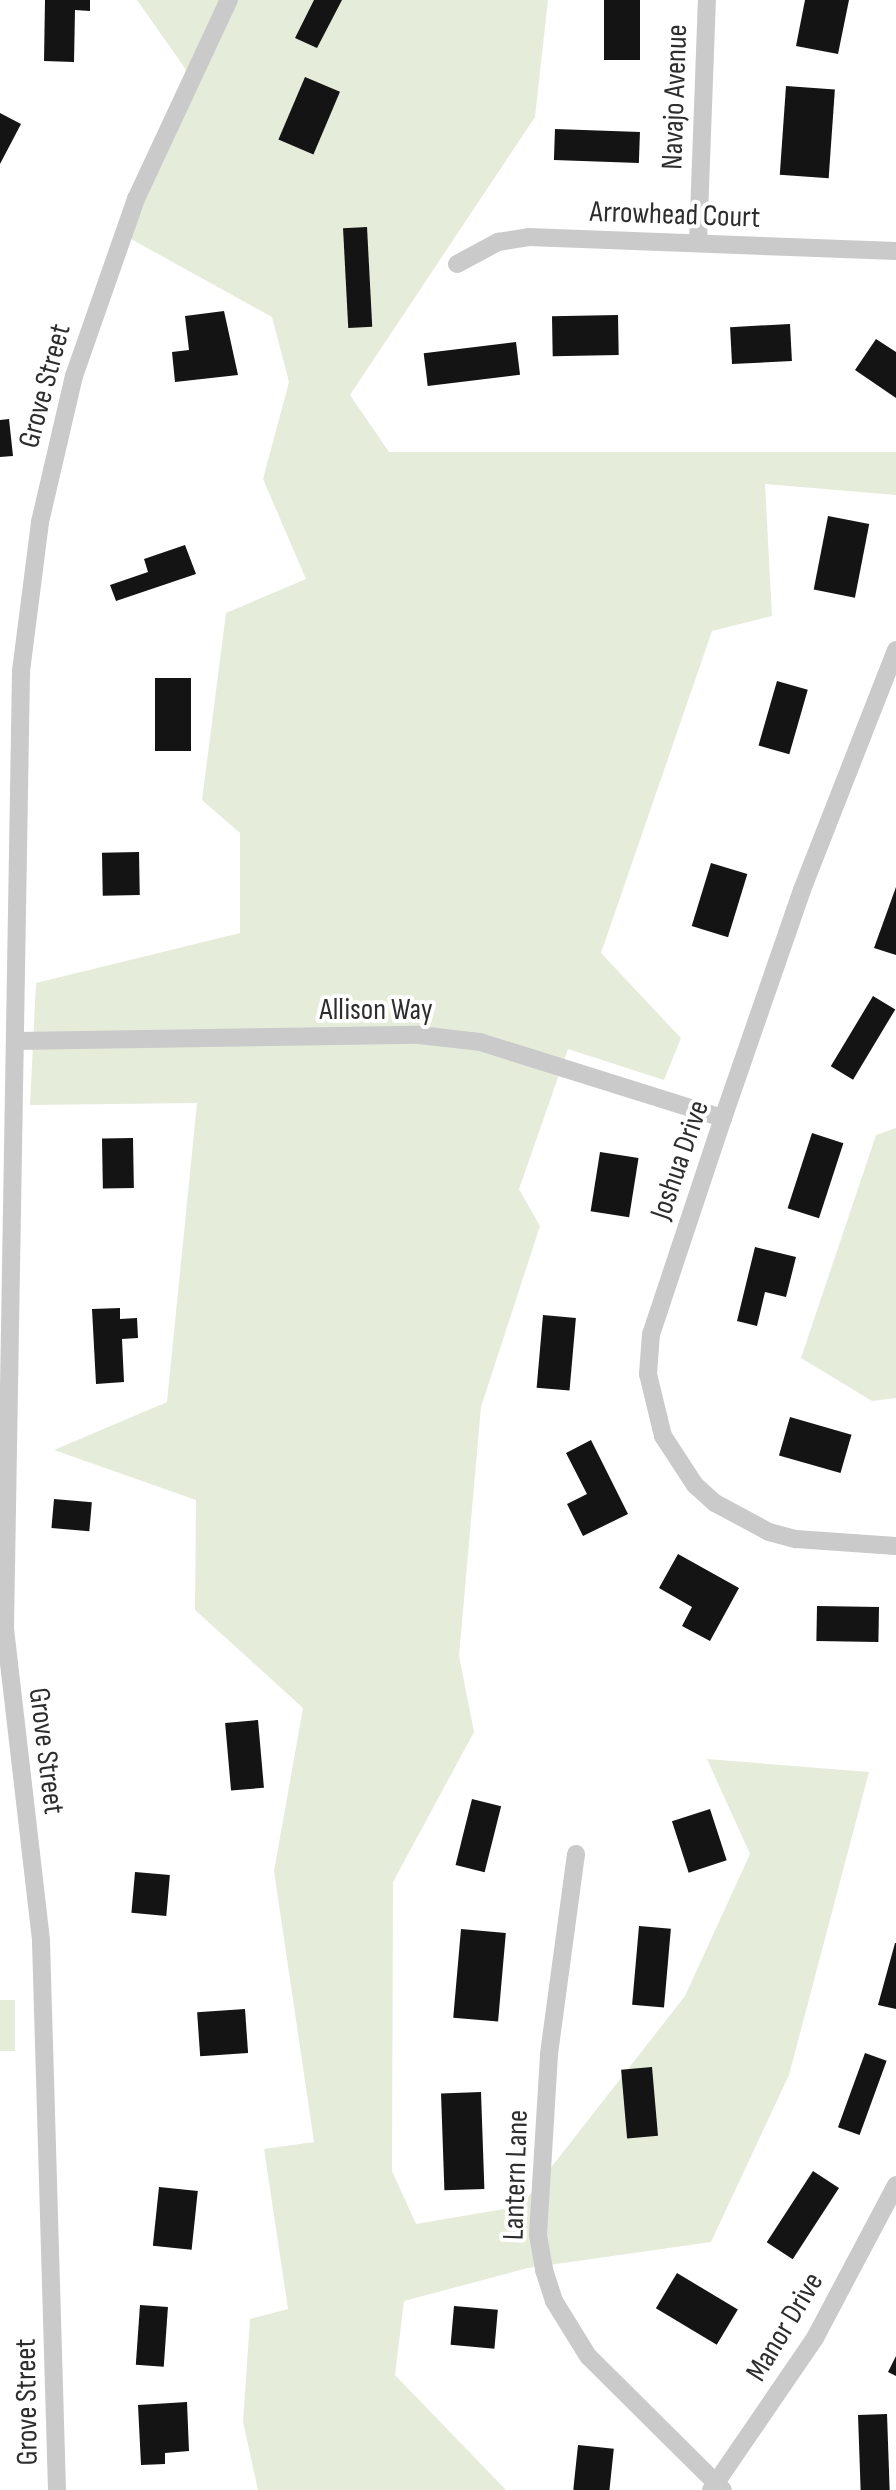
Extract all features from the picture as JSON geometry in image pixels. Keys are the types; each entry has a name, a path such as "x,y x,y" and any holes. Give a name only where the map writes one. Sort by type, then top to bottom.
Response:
{"street":[{"name":"Grove Street","path":"57,2490 41,1940 5,1627 16,1041 9,749 40,522 74,376 136,199 229,0"},
{"name":"Navajo Avenue","path":"698,243 707,0"},
{"name":"Arrowhead Court","path":"457,264 476,251 520,238 896,251"},
{"name":"Joshua Drive","path":"896,650 802,890 723,1118 651,1334 648,1374 663,1436 695,1485 741,1520 796,1539 896,1546"},
{"name":"Allison Way","path":"16,1041 419,1035 480,1042 723,1118"},
{"name":"Lantern Lane","path":"576,1854 549,2055 538,2235 544,2270 564,2320 588,2356 717,2488"},
{"name":"Manor Drive","path":"717,2488 815,2338 896,2185"}],"green space":[{"path":"137,0 548,0 535,117 350,395 389,452 896,452 896,495 765,484 772,616 712,631 601,953 681,1038 664,1080 568,1049 519,1189 540,1226 481,1407 459,1656 474,1732 393,1882 392,2171 416,2224 521,2206 685,1996 750,1854 707,1759 869,1772 789,2075 711,2242 528,2268 404,2301 395,2375 506,2490 258,2490 243,2422 250,2319 288,2309 264,2149 314,2142 274,1871 303,1708 195,1610 196,1500 54,1450 167,1402 197,1103 30,1105 36,983 240,933 240,833 202,800 226,613 306,579 263,479 289,382 272,317 122,234 189,74"},
{"path":"896,1128 896,1398 872,1401 801,1358 876,1135"},
{"path":"0,2000 15,2000 15,2051 0,2051"}],"building":[{"path":"45,0 90,0 90,11 75,10 74,62 44,61"},
{"path":"314,0 342,0 317,48 295,38"},
{"path":"604,0 640,0 640,60 604,60"},
{"path":"805,0 849,0 838,54 796,46"},
{"path":"305,77 340,92 313,154 278,140"},
{"path":"786,86 835,89 829,178 780,175"},
{"path":"0,113 21,124 0,164"},
{"path":"555,129 640,132 639,163 554,160"},
{"path":"367,227 372,327 348,328 343,228"},
{"path":"224,311 238,375 175,382 172,352 189,350 185,316"},
{"path":"618,315 619,355 553,356 552,316"},
{"path":"790,324 792,361 732,364 730,327"},
{"path":"876,339 896,352 896,398 855,370"},
{"path":"516,342 520,375 428,386 424,353"},
{"path":"9,419 13,456 0,457 0,420"},
{"path":"828,516 869,524 855,598 814,590"},
{"path":"185,545 196,574 116,601 110,585 148,572 144,559"},
{"path":"155,678 191,678 191,751 155,751"},
{"path":"777,681 808,690 789,754 759,745"},
{"path":"139,852 140,895 103,896 102,853"},
{"path":"711,863 747,874 728,937 692,926"},
{"path":"896,887 896,955 874,948"},
{"path":"873,996 895,1009 853,1080 831,1066"},
{"path":"812,1133 843,1143 819,1218 788,1208"},
{"path":"133,1138 134,1188 103,1189 102,1139"},
{"path":"600,1152 639,1158 629,1217 591,1211"},
{"path":"755,1247 796,1257 786,1297 765,1292 757,1326 737,1321"},
{"path":"120,1308 120,1319 137,1318 138,1338 122,1339 124,1382 96,1384 92,1309"},
{"path":"543,1315 576,1318 570,1391 537,1388"},
{"path":"790,1417 852,1435 840,1473 779,1455"},
{"path":"591,1440 628,1514 583,1536 567,1504 587,1494 566,1453"},
{"path":"54,1499 92,1502 89,1531 51,1528"},
{"path":"678,1554 739,1588 710,1641 682,1626 692,1607 659,1588"},
{"path":"817,1606 879,1607 878,1642 816,1641"},
{"path":"258,1720 264,1788 231,1791 225,1723"},
{"path":"472,1799 501,1806 485,1872 456,1865"},
{"path":"710,1809 727,1860 689,1873 672,1821"},
{"path":"135,1872 170,1875 166,1916 131,1913"},
{"path":"639,1926 671,1929 664,2007 632,2005"},
{"path":"461,1929 506,1933 498,2022 453,2018"},
{"path":"896,1943 896,2009 878,2005"},
{"path":"245,2009 248,2053 200,2056 197,2012"},
{"path":"865,2053 887,2061 860,2135 838,2127"},
{"path":"652,2067 658,2136 627,2138 621,2070"},
{"path":"481,2092 484,2189 444,2190 441,2093"},
{"path":"813,2171 839,2188 793,2259 767,2242"},
{"path":"159,2187 198,2191 192,2250 153,2246"},
{"path":"677,2273 738,2310 717,2345 656,2308"},
{"path":"140,2305 168,2307 164,2367 136,2365"},
{"path":"454,2306 498,2310 494,2349 451,2345"},
{"path":"896,2356 896,2376 888,2372"},
{"path":"187,2402 189,2451 165,2453 165,2464 141,2465 138,2405"},
{"path":"887,2414 890,2490 861,2490 858,2415"},
{"path":"578,2445 614,2449 609,2490 573,2490"}]}
